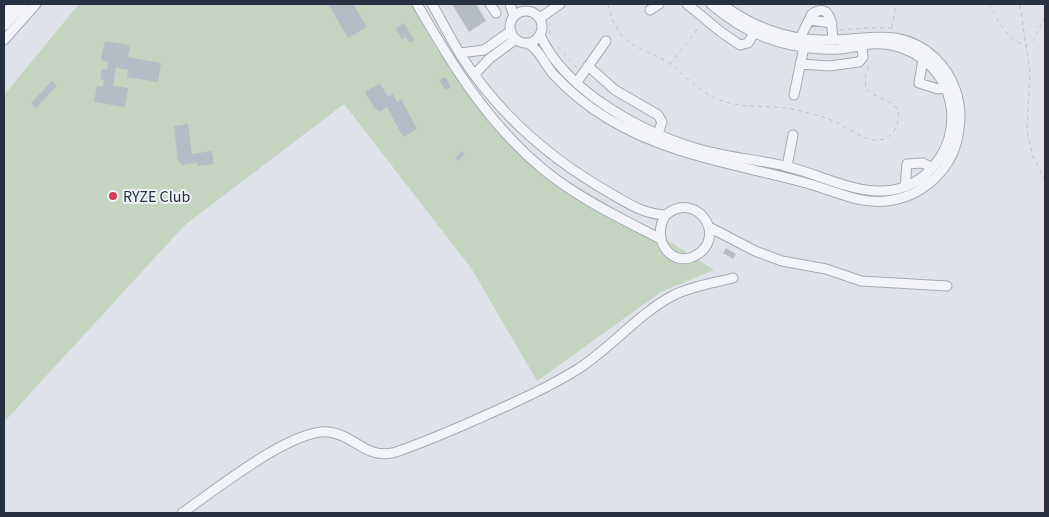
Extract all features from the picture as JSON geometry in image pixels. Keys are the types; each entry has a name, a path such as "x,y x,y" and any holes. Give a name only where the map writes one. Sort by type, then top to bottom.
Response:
{"street":[{"path":"4,15 14,4"},
{"path":"4,26 24,4"},
{"path":"4,40 36,4"},
{"path":"417,4 464,82 488,114 519,147 544,170 568,187 660,238"},
{"path":"432,4 460,54 474,74 511,117 554,156 593,183 645,212 666,215"},
{"path":"490,4 496,13"},
{"path":"510,4 514,16"},
{"path":"523,4 542,17"},
{"path":"542,17 560,4"},
{"path":"650,10 659,4"},
{"path":"687,4 740,44 748,43 754,33"},
{"path":"711,4 731,20 754,33 779,42 804,47 823,45"},
{"path":"540,36 552,57 580,78 621,115 658,134 714,157 787,167 869,191 887,191 905,187 921,178 932,168 944,150 950,132 951,105 946,88 936,72 923,59 898,47 867,45 839,49 823,45 772,31 737,14 722,4"},
{"path":"734,4 737,14"},
{"path":"513,35 511,22 514,16 524,11 533,11"},
{"path":"800,38 812,14 820,11 828,15 832,31 823,45"},
{"path":"527,43 534,41 540,36 542,17"},
{"path":"513,35 536,50 564,86 607,118 658,144 714,157 867,201 886,201 905,197 922,188 937,176 954,151 960,122 956,92 942,66 919,46 900,38 832,31"},
{"path":"460,54 484,50 513,35"},
{"path":"474,74 513,35"},
{"path":"580,78 606,41"},
{"path":"800,64 828,66 859,62 867,45"},
{"path":"794,95 804,47"},
{"path":"923,59 919,83 938,89 946,88"},
{"path":"588,66 620,93 658,114 662,122 658,134"},
{"path":"787,167 793,135"},
{"path":"905,187 907,164 922,163 932,168"},
{"path":"688,208 694,209 704,216 709,227 708,239 706,245 698,254 680,258 665,249 660,238 660,226 666,215 676,209 688,208"},
{"path":"709,227 755,251 782,261 826,269 861,281 947,286"},
{"path":"182,513 264,456 309,434 322,432 336,434 350,439 365,450 382,454 395,452 462,425 523,398 571,373 605,349 659,304 676,294 733,278"}],"path":[{"path":"608,4 614,23 628,41 670,64 705,93 723,102 743,106 778,107 803,111 828,119 869,139 879,140 892,134 897,125 898,115 891,102 870,94 866,88 865,78 870,62 867,45"},
{"path":"832,31 892,28 896,4"},
{"path":"990,4 1000,24 1013,40 1020,44 1026,45 1034,40 1045,17"},
{"path":"1014,4 1026,4"},
{"path":"1020,5 1030,72 1027,132 1033,156 1045,181"},
{"path":"542,17 550,22 550,34 553,42 580,78"},
{"path":"670,64 705,19"}],"green space":[{"name":"RYZE Club","path":"79,4 411,4 437,50 489,110 545,167 714,270 661,292 537,381 471,268 344,104 185,225 4,422 4,95"}],"building":[{"path":"328,4 353,4 367,27 348,38"},
{"path":"452,4 476,4 486,21 469,32"},
{"path":"404,23 414,40 410,43 404,34 405,37 402,39 395,28"},
{"path":"105,41 130,45 128,57 161,63 158,82 127,77 128,70 116,68 113,86 128,88 125,107 94,102 97,86 103,87 104,80 100,79 102,69 107,70 108,62 101,60"},
{"path":"445,77 451,87 445,90 439,80"},
{"path":"52,81 57,86 36,108 31,103"},
{"path":"380,83 388,97 393,94 397,102 401,99 417,129 403,137 387,107 379,112 375,109 365,92"},
{"path":"188,124 192,154 212,151 214,164 197,166 197,163 181,165 181,162 178,162 174,126"},
{"path":"462,151 465,154 458,161 455,158"},
{"path":"726,248 736,254 733,259 723,253"}],"place":[{"name":"RYZE Club","path":"113,196"}]}
